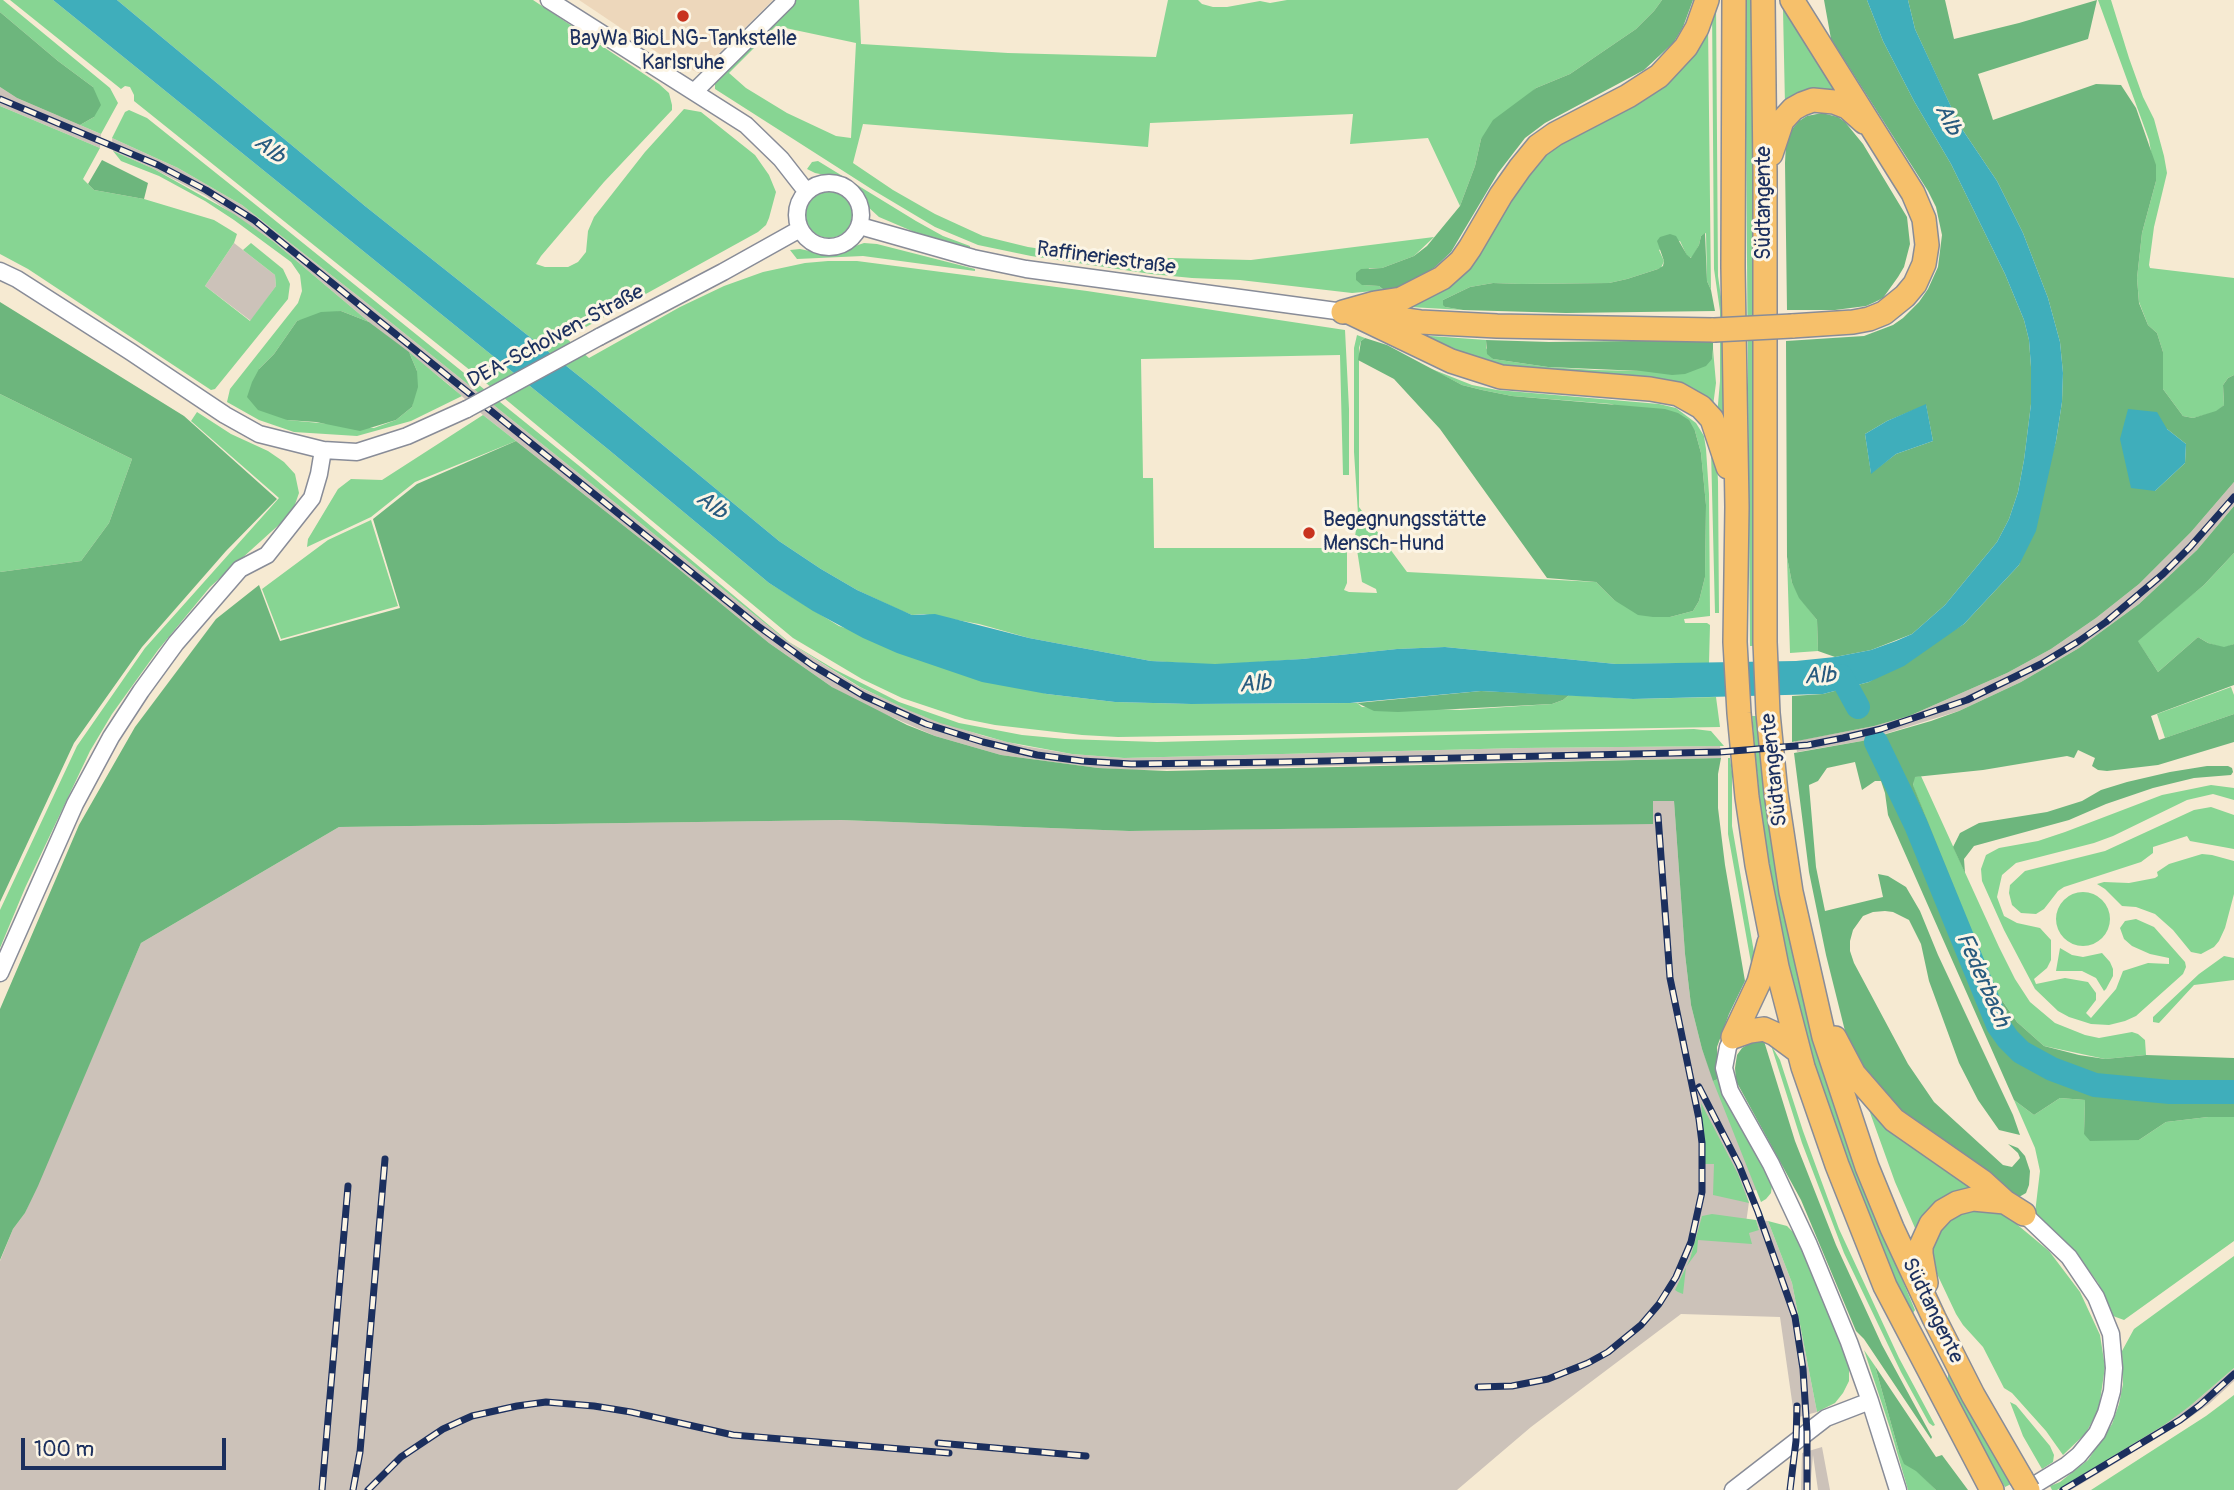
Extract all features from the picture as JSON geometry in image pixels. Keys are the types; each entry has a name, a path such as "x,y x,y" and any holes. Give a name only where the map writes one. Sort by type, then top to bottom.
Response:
{"highway":[{"path":"1347,313 1375,303 1401,299 1442,278 1461,261 1501,195 1538,146 1659,76 1686,47 1697,28 1707,0"},
{"name":"Südtangente","path":"1734,0 1733,267 1737,491 1735,642 1751,829 1770,937 1798,1051 1837,1165 1885,1286 1993,1490"},
{"name":"Südtangente","path":"1763,0 1765,642 1768,713 1776,793 1791,892 1811,988 1834,1073 1867,1167 1934,1318 1973,1395 2025,1486"},
{"path":"1347,313 1420,322 1714,330 1869,319 1895,305 1915,284 1924,264 1927,245 1924,219 1913,193 1792,0"},
{"path":"1765,172 1782,121 1793,110 1813,100 1834,102 1847,107 1865,123 1886,149"},
{"path":"1347,313 1451,361 1501,377 1650,389 1678,394 1701,407 1712,419 1737,491"},
{"path":"1733,1037 1759,982 1770,937"},
{"path":"1811,988 1850,1066 1871,1095 1903,1126 2024,1214"},
{"path":"1733,1037 1764,1029 1798,1051"},
{"path":"1934,1318 1920,1254 1923,1238 1931,1224 1943,1211 1957,1203 1973,1199 2005,1202"}],"street":[{"path":"549,0 695,91 755,133 788,167 806,191"},
{"path":"695,91 787,0"},
{"path":"837,183 847,187 855,195 862,216 860,226 846,243 836,247 815,244 806,238 800,229 796,216 799,202 806,191 815,185 837,183"},
{"name":"Raffineriestraße","path":"860,226 1012,266 1347,313"},
{"name":"DEA-Scholven-Straße","path":"0,271 259,434 323,450 357,452 407,436 467,409 800,229"},
{"path":"0,973 75,804 111,737 176,643 240,569 267,555 312,498 323,450"},
{"path":"1733,1037 1724,1068 1730,1091 1791,1205 1849,1342 1898,1490"},
{"path":"2024,1214 2069,1257 2096,1297 2110,1334 2114,1368 2112,1391 2097,1433 2067,1465 2025,1486"},
{"path":"1733,1490 1826,1418 1870,1401"}],"shaded area":[{"path":"579,0 773,0 699,73 667,59"},
{"path":"0,87 17,98 101,134 100,148 0,106"},
{"path":"112,138 178,168 242,205 787,641 859,687 923,716 1024,746 1072,754 1124,758 1720,746 1721,758 1133,770 1001,755 935,736 864,705 832,687 769,643 483,415 274,242 206,196 113,151"},
{"path":"234,243 275,275 276,286 251,321 205,286"},
{"path":"2234,482 2234,506 2197,550 2139,604 2079,648 2021,682 1959,711 1862,741 1797,752 1795,741 1874,726 1909,716 2007,673 2051,649 2139,584 2191,532"},
{"path":"1653,801 1674,801 1691,1005 1702,1049 1714,1081 1718,1079 1724,1096 1772,1185 1746,1193 1749,1202 1746,1223 1759,1230 1756,1220 1768,1221 1792,1283 1817,1412 1799,1417 1794,1415 1780,1317 1681,1314 1531,1427 1457,1490 0,1490 0,1261 13,1229 25,1213 141,943 339,827 841,820 1129,831 1653,823"},
{"path":"2234,1368 2234,1381 2209,1404 2182,1423 2071,1490 2058,1490 2190,1406"},
{"path":"1822,1447 1830,1490 1818,1490 1813,1455 1810,1490 1801,1490 1802,1453"}],"green space":[{"path":"0,0 110,88 118,103 101,134 80,125 94,117 93,87 0,12"},
{"path":"10,0 53,0 609,450 769,583 839,626 1047,694 1115,702 1357,703 1362,707 1460,710 1552,704 1569,695 1633,699 1716,697 1720,727 1118,737 995,725 965,719 902,698 862,679 793,638 486,383 134,101 130,87 121,89"},
{"path":"117,0 533,0 659,84 669,93 672,105 672,110 604,182 541,256 536,264 545,267 568,267 578,262 586,252 588,231 594,217 645,152 684,109 701,112 755,155 769,175 776,192 766,225 758,232 566,338 589,358 680,307 724,286 763,272 828,261 857,261 1087,291 1345,330 1349,475 1343,475 1340,355 1141,359 1143,478 1153,478 1154,548 1347,548 1347,583 1344,590 1377,593 1376,589 1362,582 1355,537 1358,514 1354,452 1354,348 1357,335 1365,338 1359,348 1359,507 1407,572 1596,582 1614,600 1670,617 1693,611 1699,601 1705,577 1706,505 1701,453 1695,431 1611,404 1512,396 1482,390 1462,385 1429,368 1472,385 1497,390 1659,404 1676,408 1696,423 1704,436 1706,449 1710,616 1684,619 1685,623 1710,625 1709,663 1616,664 1445,647 1215,665 1151,661 1029,638 979,624 924,614 912,615 902,611 857,590 779,541 594,388 365,206"},
{"path":"793,0 859,0 861,44 1008,53 1156,57 1168,0 1198,0 1213,7 1227,7 1260,1 1270,3 1287,0 1662,0 1636,29 1570,74 1536,88 1481,139 1475,166 1460,206 1428,138 1350,144 1353,114 1150,123 1148,147 863,124 853,163 935,214 983,236 1028,247 1089,256 1251,260 1434,237 1414,256 1382,268 1369,268 1363,285 1379,286 1384,290 1352,293 1240,280 1151,274 978,245 935,227 873,190 715,89 715,80","holes":["776,26 856,43 851,138 836,136 787,113 746,88 729,73"]},
{"path":"1662,0 1693,0 1674,42 1644,70 1545,123 1525,138 1498,173 1451,252 1434,268 1403,286 1384,290 1379,286 1362,285 1356,280 1356,273 1361,269 1382,268 1414,256 1427,246 1460,206 1475,166 1481,139 1493,120 1536,88 1570,74 1636,29"},
{"path":"1716,0 1718,276 1723,311 1724,421 1717,416 1720,311 1714,269 1712,5"},
{"path":"1745,0 1752,0 1757,646 1750,646"},
{"path":"1824,0 1867,0 1883,41 1951,164 2005,274 2024,320 2031,367 2031,404 2018,492 2009,519 1997,542 1945,605 1912,634 1871,650 1835,657 1818,651 1817,620 1799,598 1792,583 1787,557 1786,341 1864,336 1893,325 1919,302 1928,289 1938,267 1942,235 1936,207 1928,191 1831,39","holes":["1926,405 1933,441 1896,454 1871,473 1865,434 1887,421"]},
{"path":"1908,0 1945,0 1954,39 2097,0 2088,39 1978,74 1993,120 2096,84 2121,85 2136,108 2156,165 2156,181 2142,233 2137,278 2139,303 2148,325 2157,333 2163,352 2163,389 2183,416 2193,418 2216,411 2224,405 2223,385 2234,375 2234,482 2191,532 2139,584 2051,649 2007,673 1909,716 1874,726 1792,742 1792,696 1823,694 1869,682 1964,624 2019,565 2056,441 2063,373 2060,342 2048,298 2023,233 1997,181 1960,126 1915,29","holes":["2167,429 2186,444 2185,463 2155,491"]},
{"path":"2098,0 2111,0 2143,97 2154,119 2164,156 2167,173 2154,227 2150,268 2234,278 2234,375 2223,385 2224,405 2216,412 2193,418 2183,416 2163,389 2163,352 2157,333 2148,325 2139,302 2137,278 2142,233 2156,181 2149,140"},
{"path":"1785,4 1842,95 1785,105"},
{"path":"0,12 93,87 101,105 94,117 80,125 17,98 0,87"},
{"path":"1708,23 1711,290 1707,281 1706,233 1701,236 1692,258 1687,256 1680,241 1659,250 1664,261 1661,268 1627,279 1609,283 1493,283 1470,287 1443,300 1445,307 1463,310 1410,307 1526,168"},
{"path":"0,106 100,148 83,179 94,190 144,199 214,220 237,234 234,243 205,286 250,321 276,286 275,275 243,250 251,243 283,269 290,284 288,299 215,389 211,390 28,269 0,254"},
{"path":"129,110 147,118 246,197 583,469 789,642 834,669 899,702 959,723 1022,735 1065,739 1157,742 1694,729 1711,731 1724,746 1124,758 1072,754 1007,742 940,723 860,687 787,641 242,205 178,168 112,138 125,112"},
{"path":"1822,113 1838,117 1845,122 1863,144 1907,217 1910,244 1904,267 1883,298 1866,306 1835,310 1787,310 1786,143 1788,134 1799,121"},
{"path":"113,151 154,169 234,214 274,242 369,322 341,311 297,321 274,354 259,369 287,420 374,428 396,420 412,407 417,371 409,352 462,396 411,421 357,436 294,432 259,420 227,402 230,389 298,303 302,291 300,275 291,262 234,220 159,176 121,161"},
{"path":"102,160 148,183 144,199 94,190 88,184"},
{"path":"818,161 916,221 970,248 919,234 879,217 867,206 854,185 845,179 807,169 812,162"},
{"path":"829,192 845,199 852,215 845,231 829,238 813,231 806,215 813,199"},
{"path":"1705,233 1707,281 1715,311 1566,313 1463,310 1443,305 1443,300 1470,287 1493,283 1609,283 1627,279 1663,266 1664,261 1657,241 1660,237 1670,234 1676,236 1691,258"},
{"path":"864,243 877,244 975,271 863,256 797,259 790,250 832,254"},
{"path":"0,302 184,416 277,499 226,551 142,647 74,743 0,902 0,572 81,561 109,523 132,459 0,394"},
{"path":"341,311 369,322 409,352 417,371 418,387 412,407 396,420 360,431 316,422 287,420 258,410 247,397 252,382 297,321 321,312"},
{"path":"1417,335 1486,340 1486,348 1493,359 1595,370 1641,371 1712,359 1713,349 1716,383 1713,406 1491,369"},
{"path":"1365,338 1387,345 1462,385 1512,396 1665,409 1689,420 1701,453 1706,505 1705,577 1699,601 1693,611 1670,617 1638,615 1614,600 1596,582 1547,578 1440,429 1394,379 1358,360 1361,341"},
{"path":"1486,340 1713,340 1713,349 1712,359 1706,366 1685,374 1672,375 1548,367 1493,359 1487,354"},
{"path":"0,394 132,459 109,523 81,561 0,572"},
{"path":"197,412 231,434 268,451 284,462 295,474 299,493 292,513 210,587 158,650 112,714 90,751 25,888 0,948 0,910 77,746 145,648 279,498 191,421"},
{"path":"483,415 516,441 415,482 371,517 307,547 308,539 338,489 351,479 382,480"},
{"path":"516,441 769,643 832,687 907,725 1001,755 1098,768 1167,771 1721,758 1718,808 1745,981 1717,1047 1718,1079 1713,1081 1691,1005 1674,801 1653,801 1653,824 1129,831 841,820 339,827 141,943 38,1186 25,1213 13,1229 0,1260 0,1009 79,825 135,727 216,619 259,585 280,641 400,608 373,519 417,484"},
{"path":"1711,450 1717,459 1719,613 1715,613"},
{"path":"2234,506 2234,553 2204,585 2138,641 2158,672 2198,637 2224,647 2234,644 2234,685 2151,716 2159,740 2234,714 2234,742 2158,765 2107,771 2092,766 2095,758 2078,750 2074,758 2067,756 1983,770 1915,777 1913,785 1997,993 2017,1022 2044,1046 2079,1055 2105,1059 2146,1055 2234,1058 2234,1117 2166,1122 2139,1140 2090,1141 2084,1134 2085,1100 2060,1098 2034,1115 2014,1100 1888,815 1881,781 1875,781 1862,790 1855,762 1827,768 1818,781 1809,785 1816,867 1825,911 1883,897 1878,874 1888,876 1906,887 1920,911 2020,1135 1999,1130 1978,1100 1959,1063 1929,981 1921,944 1909,920 1885,911 1863,916 1853,930 1850,951 1908,1064 1934,1102 2003,1165 2012,1167 2020,1158 2008,1144 2018,1148 2025,1156 2030,1171 2029,1185 2026,1193 2019,1197 2013,1196 1898,1113 1850,1051 1809,872 1794,753 1862,741 1931,721 2021,682 2079,648 2139,604 2197,550"},
{"path":"371,520 398,606 281,639 262,589 328,540"},
{"path":"2234,553 2234,644 2224,648 2198,637 2158,672 2137,640 2204,585"},
{"path":"1787,557 1792,583 1817,620 1818,651 1790,653"},
{"path":"2231,687 2234,714 2165,738 2157,714"},
{"path":"1481,691 1569,695 1552,704 1398,712 1374,711 1357,703"},
{"path":"1752,716 1760,716 1788,929 1809,1018 1863,1187 1915,1310 1913,1313 1895,1280 1864,1209 1808,1046 1774,894 1760,803"},
{"path":"1728,758 1732,772 1732,826 1755,958 1753,974 1728,834"},
{"path":"2207,766 2228,766 2233,772 2231,775 2194,778 2153,788 2069,820 1974,846 1964,859 1965,873 1953,847 1960,833 1979,823 2047,812 2127,782"},
{"path":"1921,776 1999,947 2030,1002 2055,1023 2085,1035 2099,1038 2132,1032 2138,1034 2145,1040 2146,1055 2105,1059 2044,1046 2017,1022 1997,993 1913,786 1914,777"},
{"path":"2211,785 2234,788 2234,800 2213,794 2187,800 2094,843 2016,863 2002,875 1997,897 2004,916 2017,923 2040,928 2051,940 2051,960 2047,968 2034,979 2036,984 2065,978 2088,982 2096,993 2096,1000 2086,1013 2091,1018 2116,989 2123,971 2148,963 2169,964 2169,958 2150,954 2124,939 2120,928 2125,921 2136,919 2154,927 2185,962 2183,974 2136,1016 2125,1021 2109,1025 2091,1024 2058,1011 2035,989 2004,930 1982,881 1981,869 1986,855 1999,848 2038,841 2065,832 2162,795"},
{"path":"2211,807 2234,815 2234,849 2190,841 2187,836 2153,847 2153,853 2141,862 2064,887 2036,914 2021,913 2012,905 2010,885 2025,871 2105,851 2194,810"},
{"path":"2202,854 2234,861 2234,894 2219,941 2201,954 2191,952 2155,914 2136,907 2122,906 2097,884 2129,883 2155,878 2158,876 2157,872 2169,864"},
{"path":"2083,892 2102,900 2110,919 2102,938 2083,946 2064,938 2056,919 2064,900"},
{"path":"2060,948 2072,955 2083,957 2102,953 2113,969 2113,976 2106,989 2104,991 2096,978 2082,971 2056,971"},
{"path":"2224,956 2234,958 2234,980 2194,985 2159,1023 2153,1022 2153,1017 2199,974"},
{"path":"1754,1041 1764,1041 1795,1141 1836,1245 1882,1345 1931,1439 1856,1331 1801,1200 1736,1081 1737,1055 1742,1048"},
{"path":"1771,1045 1780,1060 1839,1229 1899,1358 1935,1425 1933,1426 1901,1372 1844,1253 1802,1143"},
{"path":"1718,1079 1724,1096 1772,1185 1771,1193 1761,1202 1713,1081"},
{"path":"1864,1096 1986,1192 1918,1235 1895,1182"},
{"path":"2060,1098 2085,1100 2084,1134 2139,1140 2166,1122 2234,1117 2234,1241 2124,1320 2113,1316 2098,1283 2075,1251 2035,1213 2040,1171 2035,1148 2014,1100 2034,1115"},
{"path":"1701,1103 1738,1174 1749,1203 1713,1195 1714,1164 1705,1164"},
{"path":"1967,1209 1998,1211 2049,1251 2080,1292 2100,1335 2105,1367 2099,1408 2086,1433 2063,1455 2046,1431 2012,1393 2004,1388 1983,1347 1956,1314 1930,1259 1929,1255 1940,1226"},
{"path":"1712,1214 1756,1220 1759,1230 1749,1233 1752,1244 1698,1240 1697,1252 1686,1266 1702,1216"},
{"path":"1768,1221 1787,1226 1796,1235 1849,1364 1849,1381 1843,1393 1835,1403 1817,1412 1792,1283"},
{"path":"2234,1256 2234,1368 2164,1425 2057,1490 2052,1490 2050,1486 2060,1482 2088,1460 2112,1424 2123,1384 2122,1351 2134,1329"},
{"path":"1686,1267 1683,1294 1675,1290"},
{"path":"1864,1350 1875,1366 1899,1452 1936,1490 1908,1490"},
{"path":"1875,1366 1936,1457 1942,1455 1968,1490 1936,1490 1916,1471 1904,1464"},
{"path":"1948,1373 2011,1484 2005,1487 1954,1395 1948,1381"},
{"path":"2234,1395 2234,1490 2091,1490 2206,1416"},
{"path":"2010,1402 2016,1405 2050,1446 2054,1455 2053,1462 2042,1469 2023,1436"}],"water":[{"name":"Alb","path":"53,0 117,0 365,206 594,388 779,541 857,590 912,615 935,614 1029,638 1151,661 1215,664 1445,647 1616,664 1796,661 1871,650 1896,641 1912,634 1945,605 1997,542 2009,519 2018,492 2031,404 2029,340 2024,320 2005,274 1951,164 1883,41 1867,0 1908,0 1915,29 1960,126 1997,181 2023,233 2048,298 2060,342 2062,402 2036,531 2019,565 1964,624 1904,666 1869,682 1823,694 1633,699 1481,691 1350,703 1191,704 1115,702 1047,694 982,682 897,653 863,638 769,583 609,450"},
{"path":"1926,404 1933,441 1896,454 1871,474 1865,434"},
{"path":"2128,409 2157,412 2167,429 2186,444 2185,463 2155,491 2131,488 2120,439"}],"waterway":[{"name":"Federbach","path":"1841,676 1858,707"},
{"name":"Federbach","path":"1876,742 1916,825 1998,1025 2021,1052 2052,1069 2095,1085 2170,1092 2234,1092"}],"railway":[{"path":"0,99 158,165 206,190 254,220 758,626 812,665 864,696 926,724 1037,755 1131,764 1282,762 1720,752 1808,745 1843,738 1881,729 1967,700 2041,664 2079,641 2163,574 2234,497"},
{"path":"1478,1387 1512,1386 1548,1379 1608,1352 1641,1325 1659,1304 1676,1277 1691,1242 1702,1192 1702,1143 1670,978 1658,816"},
{"path":"1699,1087 1739,1165 1795,1317 1803,1369 1807,1490"},
{"path":"353,1490 360,1452 385,1159"},
{"path":"322,1490 348,1186"},
{"path":"2063,1490 2180,1420 2234,1374"},
{"path":"368,1490 401,1457 443,1429 472,1416 546,1402 631,1412 733,1435 949,1453"},
{"path":"1790,1490 1797,1406"},
{"path":"938,1443 1086,1456"}],"place":[{"name":"BayWa BioLNG-Tankstelle Karlsruhe","path":"683,16"},
{"name":"Begegnungsstätte Mensch-Hund","path":"1309,533"}]}
